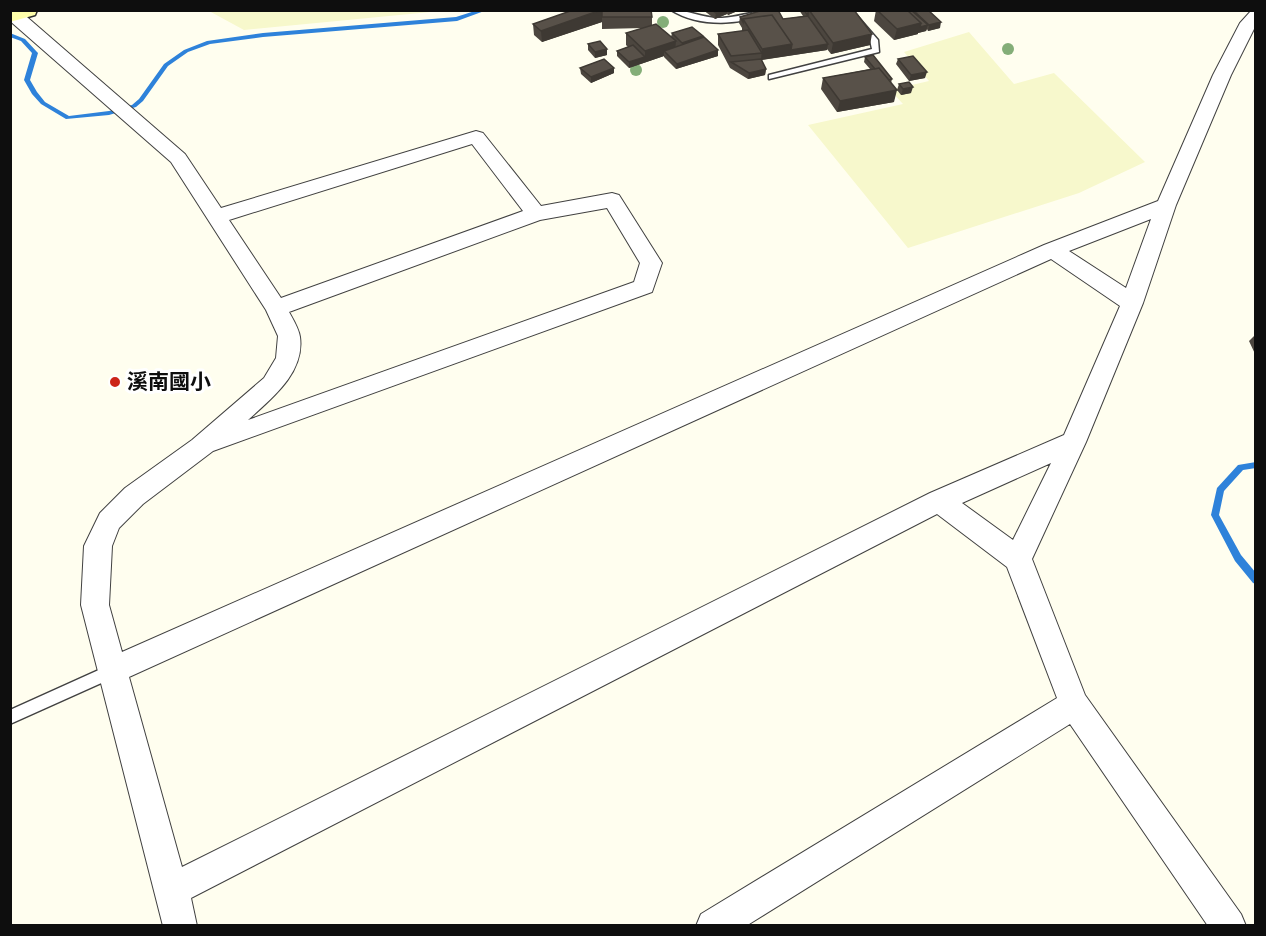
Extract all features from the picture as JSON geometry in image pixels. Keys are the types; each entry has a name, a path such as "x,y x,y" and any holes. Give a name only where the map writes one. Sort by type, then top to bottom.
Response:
{"street":[{"path":"17,14 178,159 276,308 289,336 288,359 272,384 201,447 134,496 109,521 98,546 95,605 180,926"},
{"path":"1018,559 1074,442 1132,303 1166,205 1222,75 1248,23 1256,16"},
{"path":"216,217 476,137 536,214"},
{"path":"201,447 644,287 651,263 612,200 536,214 276,308"},
{"path":"113,670 1052,250 1166,205"},
{"path":"1052,250 1132,303"},
{"path":"172,890 939,501 1074,442"},
{"path":"939,501 1018,559 1074,704 1229,926"},
{"path":"713,926 1074,704"}],"lane":[{"path":"675,10 689,17 715,22 738,20 770,10"},
{"path":"772,76 876,50 873,40 847,10"},
{"path":"10,717 113,670"}],"green space":[{"path":"209,11 441,11 244,30"},
{"path":"969,32 1014,84 1054,73 1145,162 1079,193 908,248 808,125 903,104 890,90 929,81 904,52"}],"building":[{"path":"573,10 601,10 541,31 533,24"},
{"path":"602,10 651,10 652,17 602,17"},
{"path":"763,10 778,10 783,19 808,16 828,44 791,50 792,44 772,15 743,19 743,22 740,17"},
{"path":"809,10 854,10 872,34 833,43"},
{"path":"877,10 907,10 921,23 897,29"},
{"path":"907,10 911,10 928,25 920,27 921,23"},
{"path":"928,10 941,22 929,25 915,12"},
{"path":"772,15 792,44 762,49 743,19"},
{"path":"656,24 676,41 645,51 626,33"},
{"path":"692,27 703,36 682,43 672,33"},
{"path":"748,30 762,53 731,56 718,34"},
{"path":"704,37 718,50 677,64 664,51"},
{"path":"600,41 607,49 595,52 588,44"},
{"path":"633,45 645,57 629,62 617,51"},
{"path":"873,55 892,79 889,80 879,68 875,69 865,57"},
{"path":"913,56 927,72 911,75 898,59"},
{"path":"604,59 614,68 591,77 580,68"},
{"path":"761,59 766,69 749,73 731,62"},
{"path":"879,68 897,90 840,101 823,78"},
{"path":"909,82 913,87 903,89 899,84"}],"waterway":[{"path":"10,35 23,40 35,53 27,80 34,93 43,103 68,118 109,113 134,106 141,100 166,65 186,51 209,42 263,35 457,19 485,10"},
{"path":"1256,465 1241,467 1220,490 1215,515 1238,558 1256,580"}],"place":[{"name":"溪南國小","path":"115,382"}]}
